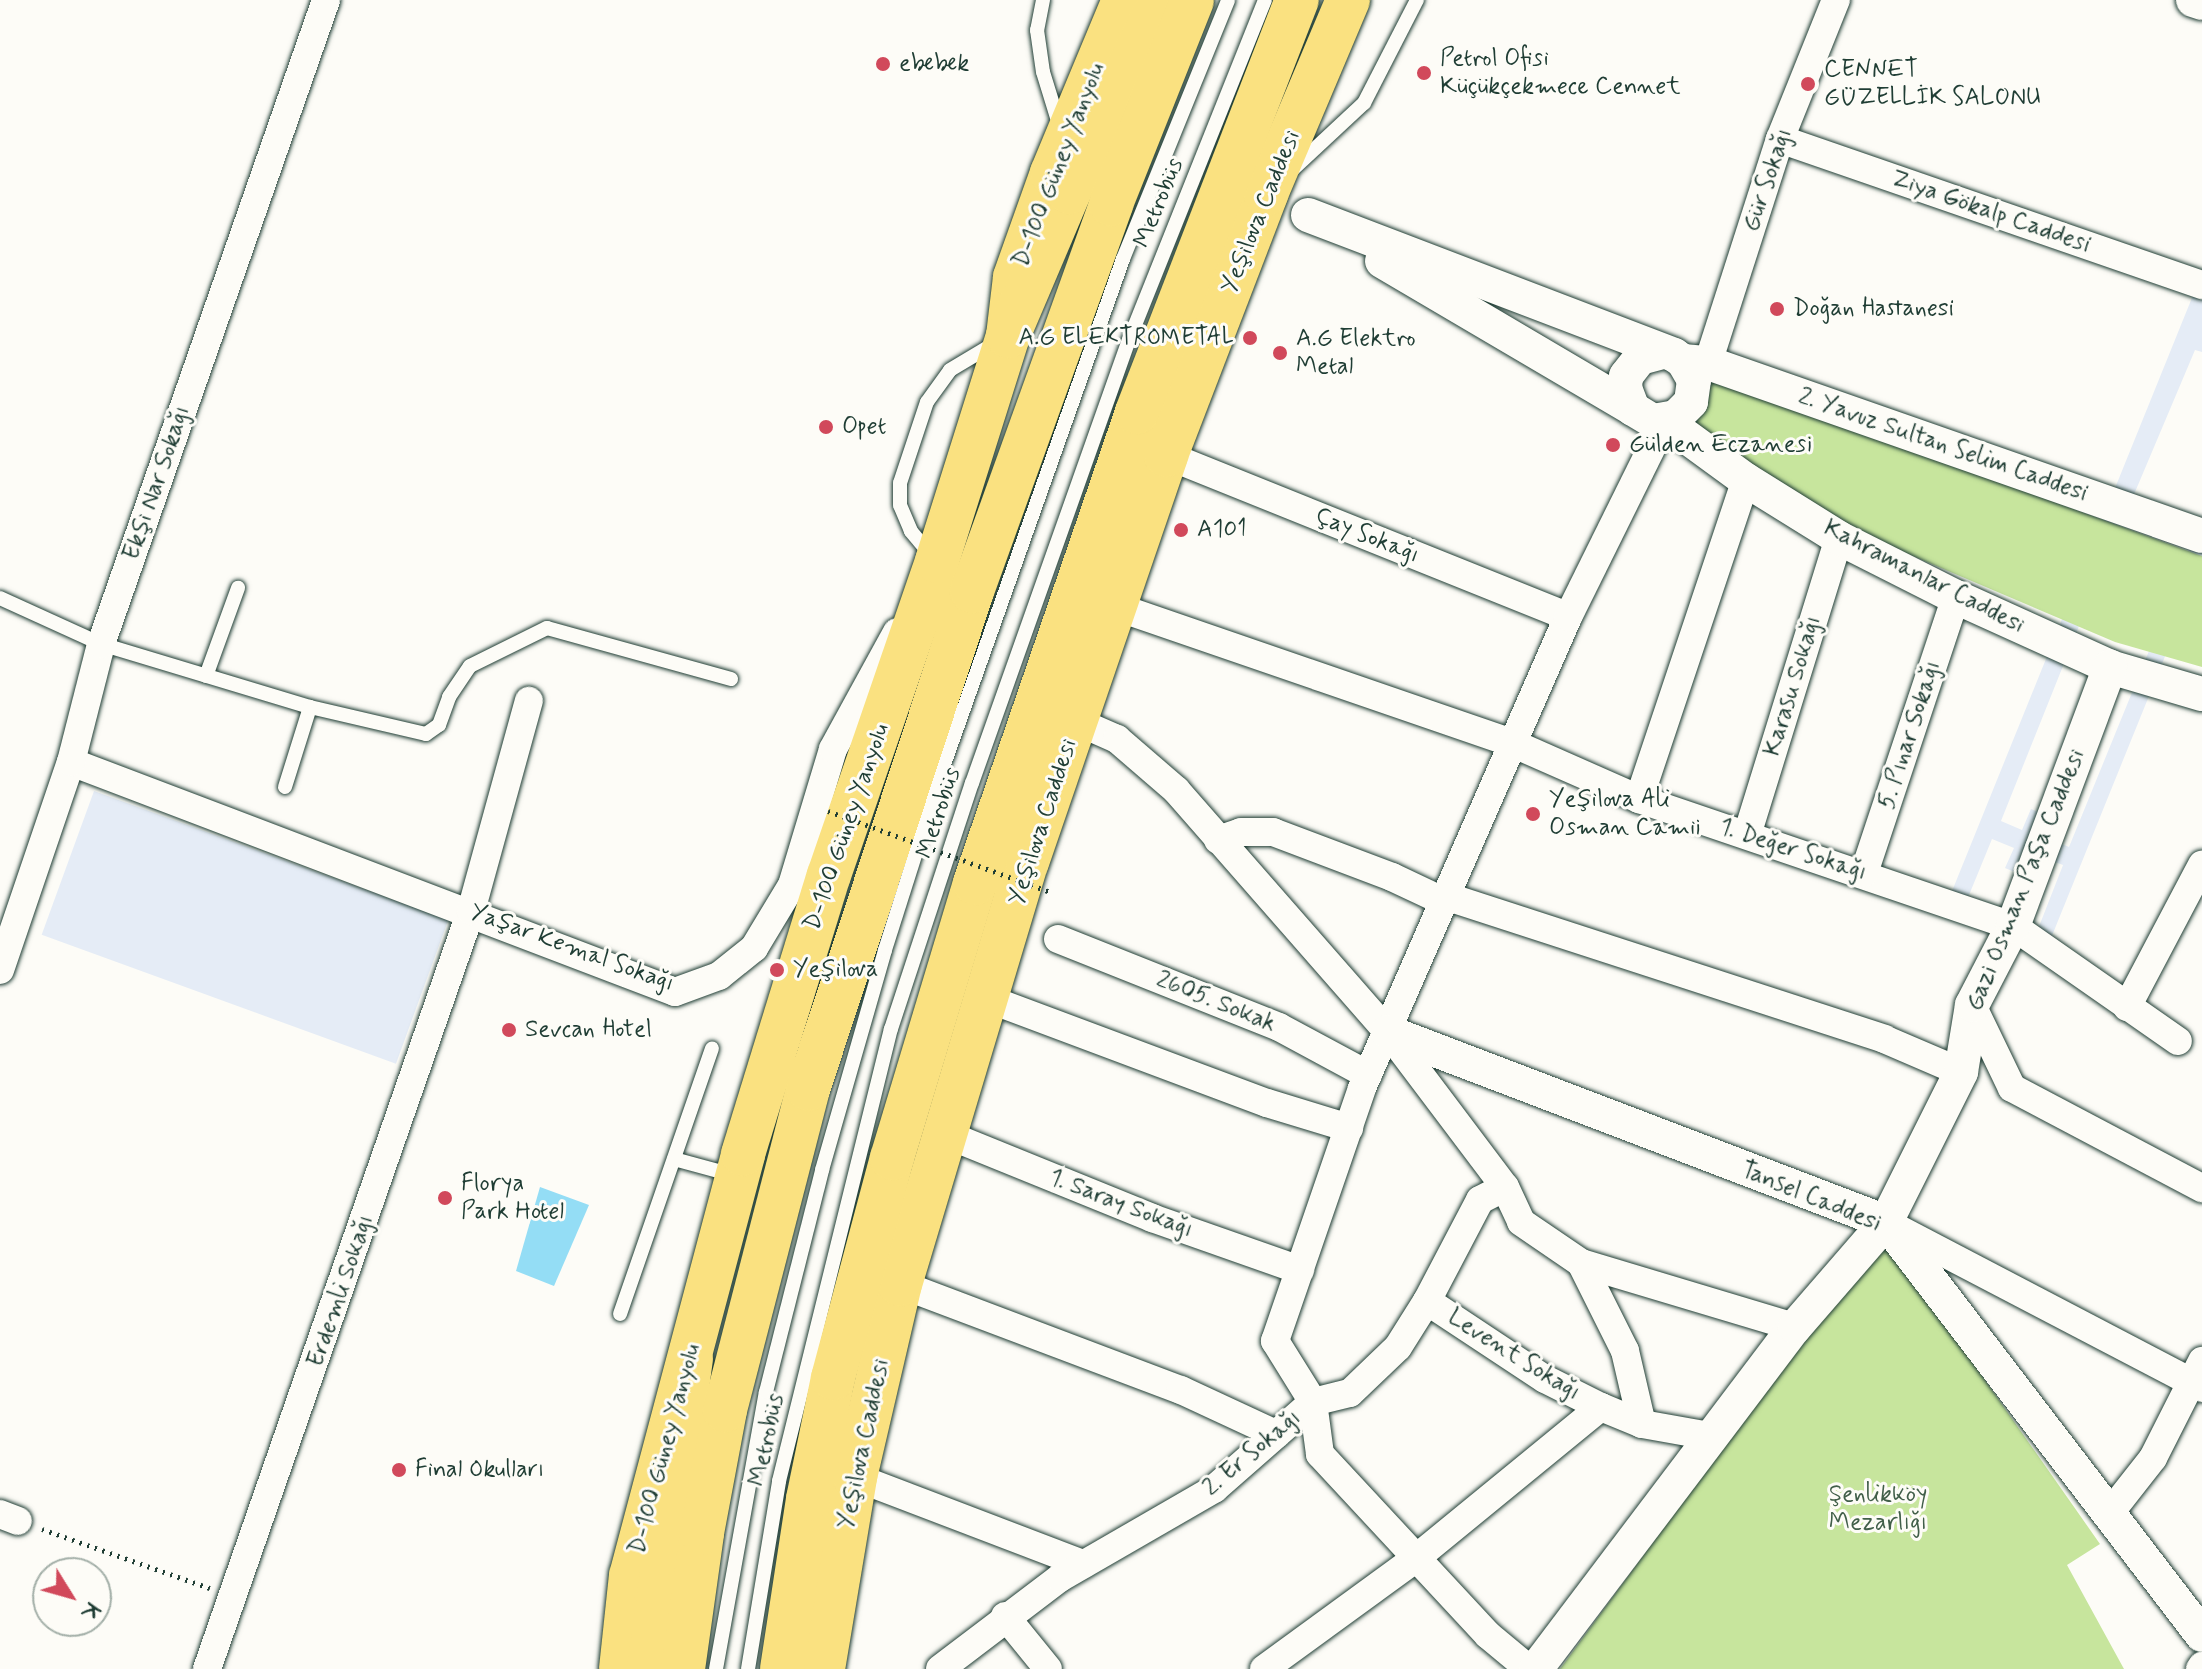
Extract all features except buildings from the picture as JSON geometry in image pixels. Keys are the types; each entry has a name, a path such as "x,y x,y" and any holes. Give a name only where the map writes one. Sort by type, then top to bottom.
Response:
{"main road":[{"name":"D-100 Güney Yanyolu","path":"621,1669 631,1576 664,1441 691,1359 737,1176 829,875 937,561 1008,336 1015,277 1064,143 1124,0"},
{"path":"1008,336 1069,192 1161,0"},
{"path":"683,1669 702,1533 725,1410 808,1089 988,546 1111,204 1192,0"},
{"path":"782,1669 808,1499 833,1378 892,1158 975,883 1137,412 1297,0"},
{"name":"Yeşilova Caddesi","path":"823,1669 855,1477 900,1284 1027,862 1166,455 1266,194 1348,0"},
{"path":"649,1669 691,1359"}],"street":[{"name":"Ekşi Nar Sokağı","path":"0,970 71,762 101,644 326,0"},
{"name":"Gür Sokağı","path":"1685,359 1836,0"},
{"path":"2193,0 2202,3"},
{"name":"Ziya Gökalp Caddesi","path":"1780,139 2202,285"},
{"path":"1266,194 1308,215 1653,421 1676,417 1691,402 1694,380 1685,359 1640,358 1626,376 1625,388 1633,409"},
{"name":"2. Yavuz Sultan Selim Caddesi","path":"1308,215 1685,359 2202,536"},
{"path":"1529,1669 1488,1635 1320,1454 1313,1402 1275,1341 1368,1075 1568,617 1665,421"},
{"name":"Kahramanlar Caddesi","path":"1665,421 1746,480 1839,538 1956,597 2110,667 2202,694"},
{"name":"Çay Sokağı","path":"1166,455 1568,617"},
{"path":"1639,799 1746,480"},
{"name":"Karasu Sokağı","path":"1747,835 1839,538"},
{"name":"Yaşar Kemal Sokağı","path":"71,762 471,911 675,992 719,976 754,948 792,885 833,749 937,561"},
{"name":"5. Pınar Sokağı","path":"1864,873 1956,597"},
{"name":"1. Değer Sokağı","path":"1114,606 1512,743 1639,799 2013,926 2178,1041"},
{"name":"Gazi Osman Paşa Caddesi","path":"1536,1669 1795,1327 1886,1222 1961,1072 1972,1005 2013,926 2110,667"},
{"name":"Erdemli Sokağı","path":"207,1669 471,911 529,701"},
{"path":"1076,721 1117,739 1147,761 1266,889 1388,1032 1505,1187 1521,1222 1581,1263 1795,1327"},
{"path":"1218,840 1241,832 1273,832 1446,900 1884,1039 1961,1072"},
{"path":"2127,1007 2202,865"},
{"name":"2605. Sokak","path":"1058,939 1279,1027 1368,1075"},
{"path":"986,998 1267,1103 1349,1128"},
{"path":"1972,1005 2012,1088 2202,1188"},
{"name":"Tansel Caddesi","path":"1388,1032 1886,1222 2202,1635"},
{"name":"1. Saray Sokağı","path":"943,1133 1152,1218 1300,1270"},
{"name":"2. Er Sokağı","path":"940,1669 1005,1616 1083,1564 1214,1489 1313,1402 1350,1393 1398,1347 1427,1301 1480,1200 1505,1187"},
{"path":"1886,1222 2198,1377 2153,1458 2109,1514"},
{"path":"1581,1263 1625,1351 1642,1424"},
{"path":"900,1284 1181,1390 1276,1434"},
{"name":"Levent Sokağı","path":"1427,1301 1545,1379 1601,1407 1642,1424 1710,1436"},
{"path":"1264,1669 1415,1559 1601,1407"},
{"path":"855,1477 1083,1564"},
{"path":"1005,1616 1048,1669"}],"lane":[{"path":"1043,0 1037,30 1043,72 1064,143"},
{"name":"Metrobüs","path":"716,1669 766,1392 822,1170 885,950 941,773 1118,274 1228,0"},
{"name":"Metrobüs","path":"748,1669 779,1481 891,1029 972,783 1129,340 1265,0"},
{"path":"1266,194 1364,103 1417,0"},
{"path":"937,561 911,531 900,505 900,483 927,402 950,370 1008,336"},
{"path":"206,676 238,588"},
{"path":"1,601 101,644 310,707 426,734 439,725 449,697 470,666 547,628 731,679"},
{"path":"285,787 310,707"},
{"path":"620,1314 712,1048"},
{"path":"674,1159 737,1176"}],"path":[{"path":"828,811 1051,892"},
{"path":"9,1518 234,1596"}],"shaded area":[{"path":"2202,273 2202,352 2195,350 2100,575 2167,602 2202,517 2202,565 2045,953 2031,947 2063,865 2034,854 2024,876 2005,868 2014,848 1992,839 1960,917 1944,911","holes":["2093,591 2162,619 2069,847 2042,836 2049,816 2031,809 2022,830 2001,821"]},
{"path":"94,791 448,920 396,1064 42,935"}],"green space":[{"path":"1707,375 2202,556 2202,667 2115,642 1781,500 1681,433"},
{"name":"Şenlikköy Mezarlığı","path":"1881,1232 2100,1544 2067,1565 2124,1669 1560,1669"}],"water":[{"path":"540,1187 589,1205 554,1286 516,1271"}],"place":[{"name":"ebebek","path":"883,64"},
{"name":"Petrol Ofisi Küçükçekmece Cennet","path":"1424,73"},
{"name":"CENNET GÜZELLİK SALONU","path":"1808,84"},
{"name":"Doğan Hastanesi","path":"1777,309"},
{"name":"A.G ELEKTROMETAL","path":"1250,338"},
{"name":"A.G Elektro Metal","path":"1280,353"},
{"name":"Opet","path":"826,427"},
{"name":"Gülden Eczanesi","path":"1613,445"},
{"name":"A101","path":"1181,530"},
{"name":"Yeşilova Ali Osman Camii","path":"1533,814"},
{"name":"Yeşilova","path":"777,970"},
{"name":"Sevcan Hotel","path":"509,1030"},
{"name":"Florya Park Hotel","path":"445,1198"},
{"name":"Final Okulları","path":"399,1470"}]}
